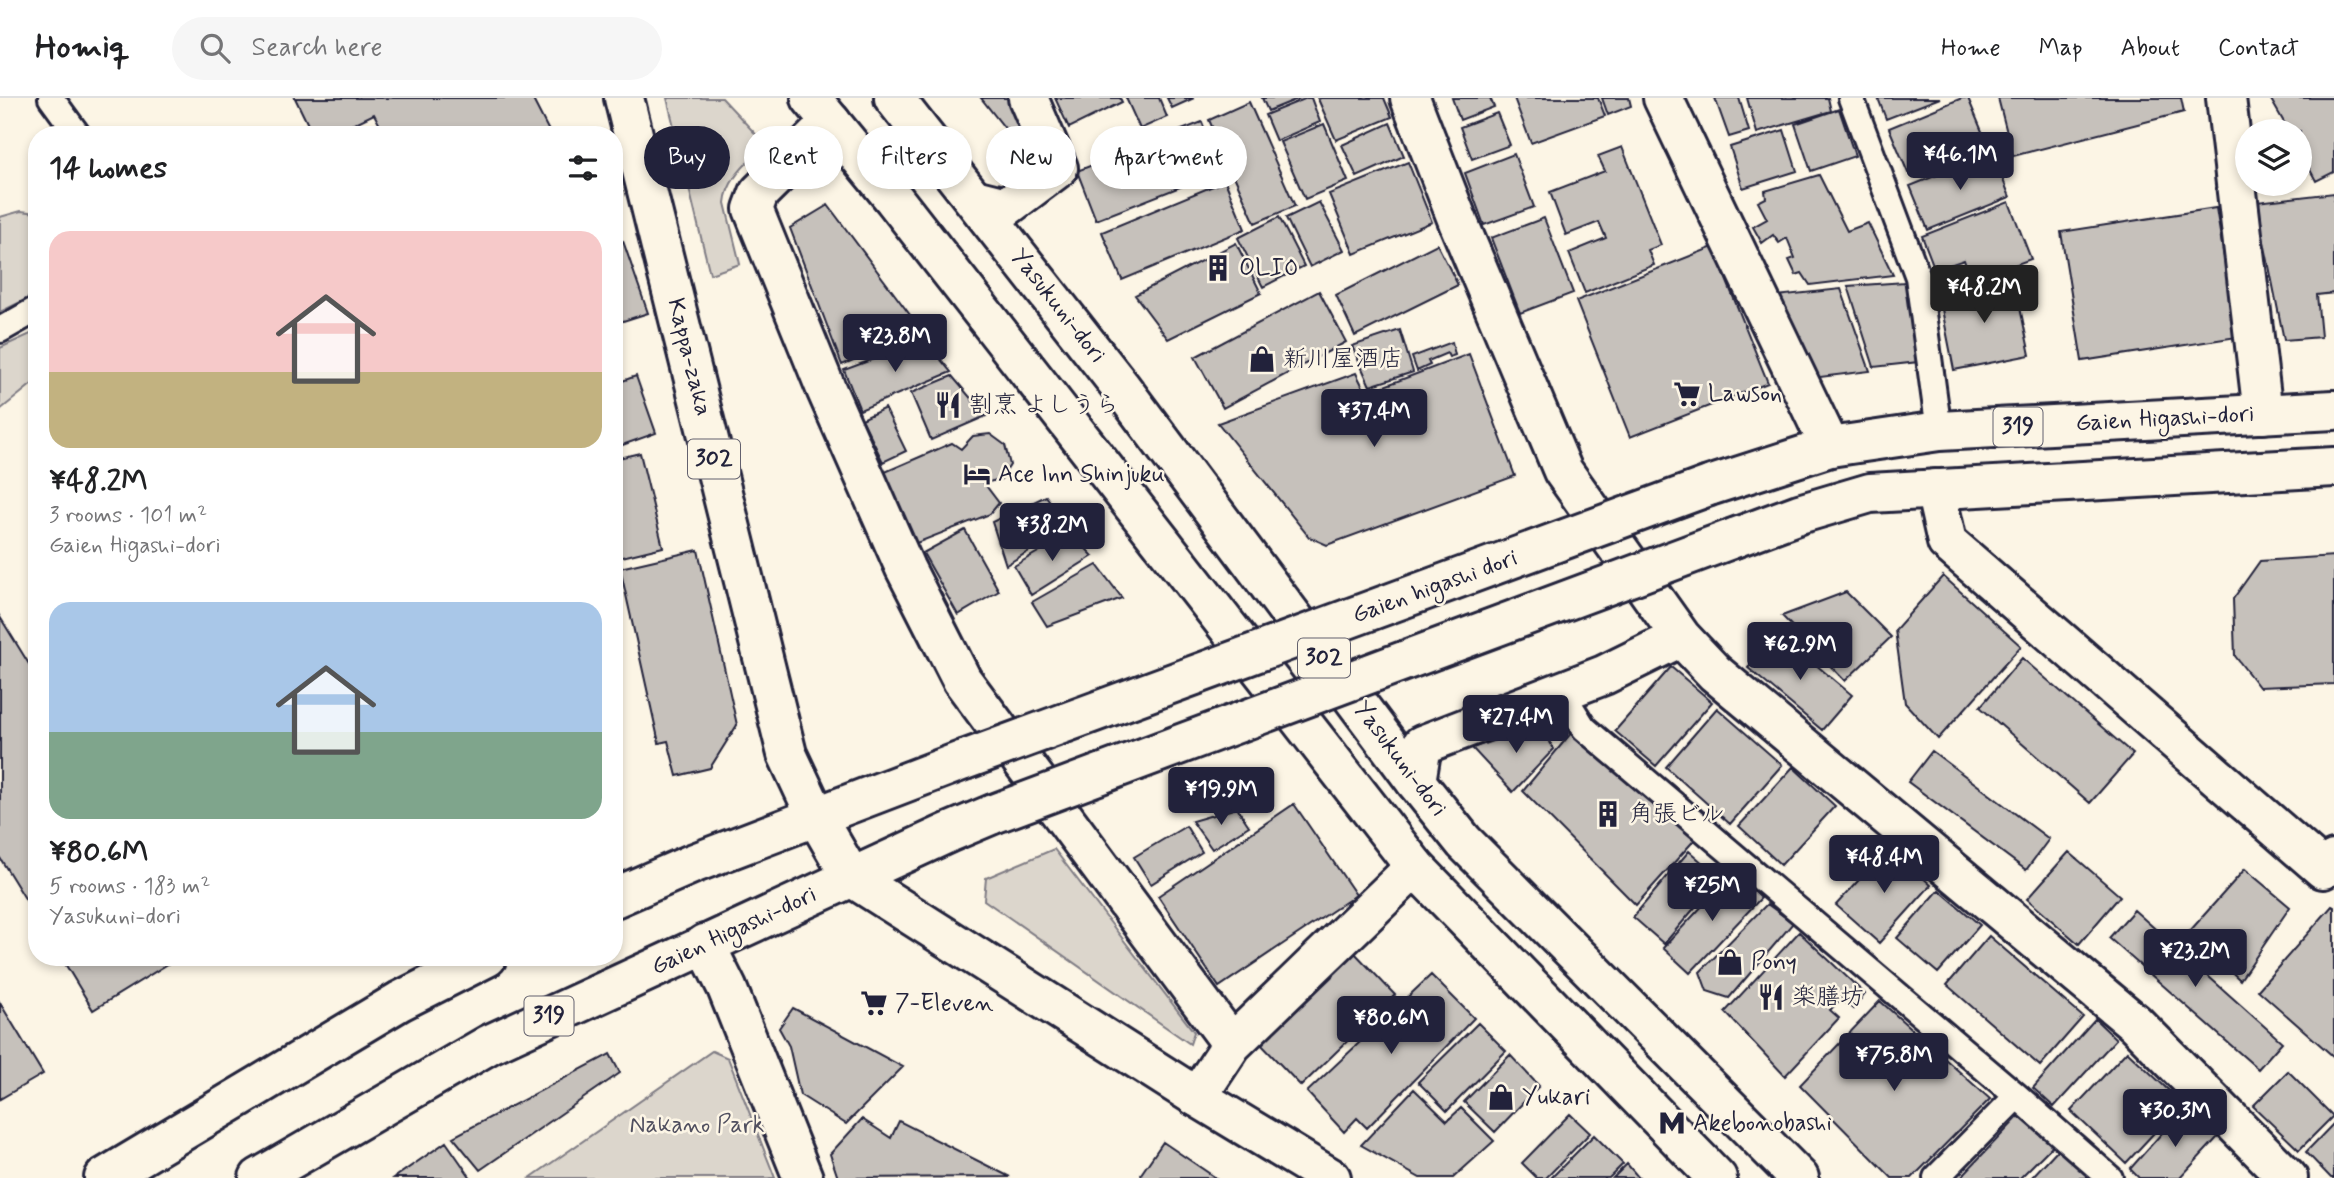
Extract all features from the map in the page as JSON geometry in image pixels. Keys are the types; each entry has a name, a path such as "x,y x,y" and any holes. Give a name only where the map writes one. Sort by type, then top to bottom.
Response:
{"main road":[{"name":"Kappa-zaka","path":"624,98 787,754 816,816"},
{"name":"Yasukuni-dori","path":"894,98 1120,386 1416,782 1464,842 1799,1178"},
{"path":"974,199 1006,207 1058,168 1028,98"},
{"path":"1410,98 1563,471 1681,637 1725,681 2135,1023 2288,1178"},
{"path":"1663,98 1830,447"},
{"path":"2226,98 2263,414"},
{"name":"302","path":"821,110 894,199 1415,867 1717,1178"},
{"path":"821,110 759,193 753,209 826,389 905,568 962,680 1232,1044"},
{"name":"Gaien Higashi-dori","path":"1709,486 1830,447 1938,431 2334,410"},
{"name":"319","path":"1935,489 2334,467"},
{"name":"Gaien higashi dori","path":"816,816 1709,486"},
{"path":"1935,489 1947,541 2323,869 2334,860"},
{"name":"Gaien Higashi-dori","path":"259,1178 490,1044 993,814 1799,514 1870,493 1935,489"},
{"path":"1416,782 1422,745 1604,675 1681,637"},
{"name":"302","path":"816,816 851,877 1196,1097 1331,1178"},
{"name":"319","path":"623,894 816,816"},
{"path":"1196,1097 1232,1044 1415,867"},
{"path":"705,944 727,988 803,1178"},
{"path":"104,1178 400,1001 469,966"}],"lane":[{"path":"51,98 71,126"},
{"path":"1851,98 1919,277 1938,431"},
{"path":"0,330 28,314"},
{"path":"1561,691 1584,728 2110,1178"},
{"path":"1936,1178 2017,1096"}],"green space":[{"path":"667,98 722,98 748,126 744,126 744,167 730,186 730,126 674,126"},
{"path":"689,189 729,189 725,203 740,264 710,274"},
{"path":"21,211 28,212 28,298 0,312 0,217"},
{"path":"28,335 28,387 0,410 0,348"},
{"path":"1054,849 1194,1032 1190,1044 984,900 986,878"},
{"name":"Nakano Park","path":"712,1051 728,1058 775,1178 530,1178"}],"building":[{"path":"295,98 532,98 546,126 380,126 374,114 349,126 309,126"},
{"path":"981,98 1015,98 1028,126 1003,126"},
{"path":"1055,98 1120,98 1122,102 1073,126 1068,126"},
{"path":"1126,98 1159,98 1167,117 1147,126 1139,126"},
{"path":"1167,98 1194,98 1172,108"},
{"path":"1262,98 1300,98 1268,111"},
{"path":"1311,98 1320,122 1276,141 1265,115"},
{"path":"1384,98 1392,117 1336,140 1318,99"},
{"path":"1452,98 1490,98 1494,107 1460,120"},
{"path":"1514,98 1598,98 1605,116 1531,143"},
{"path":"1602,98 1629,98 1631,106 1608,115"},
{"path":"1715,98 1739,98 1749,131 1729,137"},
{"path":"1747,98 1828,98 1831,111 1757,133"},
{"path":"1878,98 1940,98 1886,119"},
{"path":"1962,98 1968,98 1986,141 1908,173 1889,128"},
{"path":"1998,98 2181,98 2184,112 2013,156"},
{"path":"2270,98 2334,98 2334,172 2316,181 2312,174 2312,119 2282,119"},
{"path":"1249,102 1295,206 1255,223 1240,189 1247,189 1247,126 1212,126 1209,120"},
{"path":"1839,109 1855,156 1811,171 1795,124"},
{"path":"1497,113 1510,145 1472,159 1460,127"},
{"path":"1390,123 1404,156 1357,177 1342,145"},
{"path":"1324,124 1348,181 1305,199 1280,142"},
{"path":"1784,130 1797,171 1743,188 1730,147"},
{"path":"1622,147 1661,245 1648,250 1654,265 1585,293 1569,253 1606,238 1599,222 1566,235 1550,192 1605,171 1598,156"},
{"path":"1992,153 2010,197 1928,230 1910,186"},
{"path":"1514,154 1534,207 1484,225 1465,173"},
{"path":"1408,162 1432,222 1354,254 1329,194"},
{"path":"1090,166 1090,189 1175,189 1096,220 1077,171"},
{"path":"1819,175 1847,231 1868,223 1893,275 1810,285 1802,273 1796,275 1789,260 1795,258 1787,238 1779,243 1773,235 1762,243 1753,227 1767,219 1758,202 1766,198 1765,191"},
{"path":"1206,189 1228,189 1245,229 1122,280 1102,232"},
{"path":"2334,193 2334,293 2317,295 2321,337 2284,340 2256,202"},
{"path":"1319,202 1344,250 1310,267 1286,218"},
{"path":"2009,202 2031,259 1990,274 1988,267 1969,275 1964,260 1935,270 1922,236"},
{"path":"828,205 922,331 842,365 790,228"},
{"path":"2216,208 2237,337 2082,361 2061,232"},
{"path":"1279,217 1304,266 1263,287 1238,238"},
{"path":"1544,218 1573,293 1520,313 1491,238"},
{"path":"623,241 648,313 623,321"},
{"name":"OLIO","path":"1236,243 1261,293 1168,339 1135,295"},
{"path":"1437,244 1458,285 1355,336 1336,295"},
{"path":"1713,247 1768,383 1630,437 1576,301"},
{"path":"2014,279 2030,355 1954,370 1939,294"},
{"path":"1905,282 1918,362 1874,367 1848,286"},
{"path":"1841,289 1870,371 1812,378 1776,296"},
{"path":"1319,291 1346,342 1223,408 1195,357"},
{"path":"1400,330 1413,372 1370,386 1352,346"},
{"path":"925,340 951,372 860,410 844,370"},
{"path":"1452,342 1455,355 1449,357 1447,353 1428,361 1430,365 1417,371 1412,357"},
{"path":"1469,354 1515,476 1327,545 1309,537 1218,423 1356,373 1366,393"},
{"path":"636,376 656,433 623,445 623,381"},
{"path":"952,376 986,416 931,440 911,393"},
{"path":"885,408 906,451 883,462 862,419"},
{"path":"990,434 1005,445 1010,465 1001,479 984,483 999,503 990,514 914,544 885,472 952,443 961,449 973,436"},
{"path":"640,453 663,547 623,557 623,457"},
{"path":"1046,496 1069,527 1006,565 992,522"},
{"path":"965,530 999,591 958,615 923,553"},
{"path":"1071,533 1093,556 1031,595 1014,566"},
{"path":"698,550 737,725 710,768 677,776 668,741 659,743 623,581 623,567"},
{"path":"2334,556 2334,684 2259,687 2235,656 2233,599 2260,561"},
{"path":"1097,565 1122,598 1047,626 1032,602"},
{"path":"1943,576 2021,646 1938,739 1905,703 1895,630"},
{"path":"1846,592 1891,637 1845,681 1782,616"},
{"path":"0,617 28,662 28,903 0,858"},
{"path":"1778,633 1852,695 1822,730 1748,668"},
{"path":"2022,658 2133,754 2090,803 1980,707"},
{"path":"1671,667 1712,702 1656,766 1615,731"},
{"path":"1717,708 1782,765 1730,824 1666,767"},
{"path":"1540,725 1554,749 1513,792 1472,748"},
{"name":"角張ビル","path":"1572,732 1698,836 1636,905 1523,791"},
{"path":"1932,751 2049,839 2026,870 1908,782"},
{"path":"1793,767 1835,806 1781,865 1739,826"},
{"path":"1294,804 1356,895 1219,987 1158,896"},
{"path":"1237,808 1249,826 1212,849 1192,821"},
{"path":"1186,826 1202,852 1151,884 1134,857"},
{"path":"1889,847 1931,885 1879,943 1836,905"},
{"path":"1689,851 1720,878 1664,944 1633,917"},
{"path":"2069,852 2120,896 2079,944 2027,899"},
{"path":"2245,869 2290,907 2240,980 2189,932"},
{"path":"1734,872 1761,898 1690,973 1663,948"},
{"path":"1939,890 1980,925 1938,973 1897,938"},
{"path":"1767,904 1793,923 1729,998 1707,991 1700,972"},
{"path":"2332,906 2334,907 2334,1057 2258,990"},
{"path":"2134,910 2282,1042 2258,1069 2109,938"},
{"path":"1799,932 1865,994 1853,1009 1841,999 1830,1010 1839,1018 1785,1076 1725,1012"},
{"path":"1989,936 2083,1017 2040,1066 1947,985"},
{"path":"1352,950 1395,995 1301,1086 1258,1041"},
{"path":"66,966 164,966 93,1010"},
{"path":"1431,975 1474,1018 1367,1128 1357,1118 1344,1132 1307,1092"},
{"path":"1880,1001 1990,1099 1912,1178 1892,1178 1800,1085"},
{"path":"0,1003 43,1074 0,1099"},
{"path":"793,1008 903,1067 846,1124 800,1095 789,1046 779,1028"},
{"path":"2095,1019 2116,1039 2054,1107 2033,1088"},
{"path":"1478,1023 1506,1051 1447,1111 1418,1082"},
{"path":"2127,1051 2182,1103 2126,1163 2071,1111"},
{"path":"610,1054 620,1073 480,1170 453,1137"},
{"path":"1510,1055 1539,1086 1495,1132 1464,1102"},
{"path":"2288,1071 2333,1116 2299,1150 2253,1106"},
{"path":"1414,1089 1447,1121 1461,1108 1494,1141 1453,1178 1420,1178 1361,1145"},
{"path":"2185,1107 2218,1137 2180,1178 2139,1178 2130,1169"},
{"path":"2024,1111 2056,1142 2020,1178 1960,1178"},
{"path":"1570,1114 1590,1133 1546,1178 1537,1178 1522,1163"},
{"path":"862,1119 891,1138 899,1121 1010,1177 838,1178 830,1154"},
{"path":"2334,1123 2334,1178 2331,1178 2306,1152"},
{"path":"1594,1135 1623,1164 1609,1178 1551,1178"},
{"path":"446,1142 471,1178 394,1178"},
{"path":"1163,1142 1216,1178 1143,1178 1141,1174"},
{"path":"2059,1148 2091,1178 2031,1178"},
{"path":"1627,1164 1639,1178 1613,1178"}],"place":[{"name":"OLIO","path":"1218,268"},
{"name":"新川屋酒店","path":"1262,359"},
{"name":"Lawson","path":"1687,394"},
{"name":"割烹 よしうら","path":"948,405"},
{"name":"Ace Inn Shinjuku","path":"977,474"},
{"name":"角張ビル","path":"1608,814"},
{"name":"Pony","path":"1730,962"},
{"name":"楽膳坊","path":"1771,997"},
{"name":"7-Eleven","path":"874,1003"},
{"name":"Yukari","path":"1501,1097"},
{"name":"Akebonobashi","path":"1672,1123"}]}
